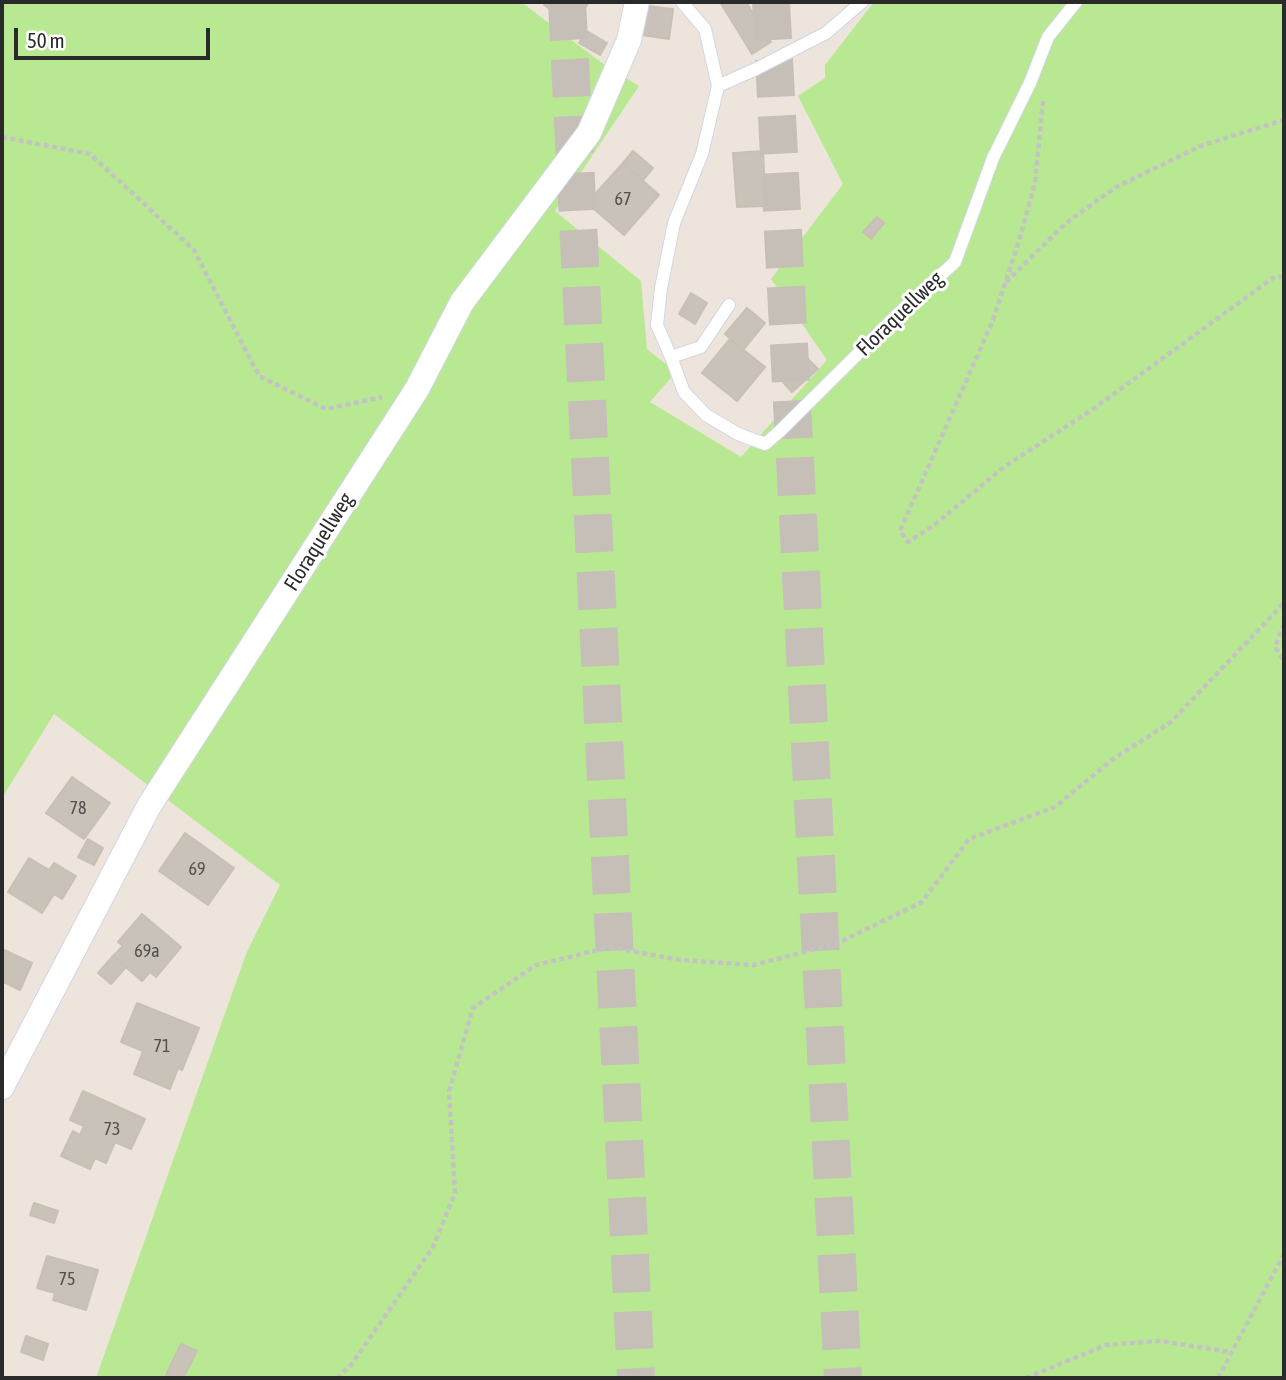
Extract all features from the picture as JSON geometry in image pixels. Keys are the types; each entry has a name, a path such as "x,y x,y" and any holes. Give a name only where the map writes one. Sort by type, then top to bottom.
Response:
{"street":[{"name":"Floraquellweg","path":"2,1087 149,806 417,389 462,302 589,133 629,40 637,2"}],"lane":[{"name":"Floraquellweg","path":"682,2 705,29 718,86 702,154 674,223 660,288 657,325 684,392 706,415 738,434 765,444 955,262 993,158 1030,83 1048,37 1076,2"},
{"path":"718,86 826,33 862,2"},
{"path":"671,356 701,347 729,305"}],"path":[{"path":"1044,91 1035,183 1005,283 993,320 900,531 908,542 933,526 1004,467 1093,409 1273,278 1284,276"},
{"path":"1005,283 1066,223 1116,187 1203,145 1284,120"},
{"path":"2,137 90,154 194,250 259,376 326,409 417,389"},
{"path":"337,1378 351,1366 433,1247 455,1193 449,1091 473,1007 536,965 610,947 680,960 753,965 836,944 922,902 969,839 1055,807 1113,759 1171,722 1284,603"},
{"path":"1284,624 1275,647 1284,662"},
{"path":"1218,1378 1284,1254"},
{"path":"1026,1378 1106,1345 1160,1341 1231,1352"}],"green space":[{"path":"2,2 521,2 606,66 639,86 555,211 641,281 647,349 676,372 650,402 741,457 827,360 771,279 843,184 798,96 825,78 825,65 874,2 1284,2 1284,1378 96,1378 246,954 280,885 54,714 2,798"}],"building":[{"path":"546,2 589,2 574,25 544,5"},
{"path":"720,2 746,2 771,42 752,54"},
{"path":"647,6 673,9 669,39 642,35"},
{"path":"587,31 607,43 600,55 579,43"},
{"path":"633,151 653,168 643,180 623,163"},
{"path":"763,151 766,206 737,207 733,153"},
{"path":"623,163 659,195 624,235 587,203"},
{"path":"877,217 884,223 871,239 863,232"},
{"path":"691,293 707,303 695,324 679,314"},
{"path":"747,308 765,323 743,350 725,334"},
{"path":"730,339 765,367 737,401 702,373"},
{"path":"806,357 818,369 792,392 781,380"},
{"path":"72,777 110,803 84,839 46,813"},
{"path":"185,833 234,868 208,905 159,871"},
{"path":"88,839 103,848 94,865 78,857"},
{"path":"29,858 49,870 54,863 76,876 62,899 54,894 42,913 8,892"},
{"path":"142,914 181,947 156,977 150,972 142,981 113,956 123,946 118,942"},
{"path":"2,949 32,963 20,990 4,982 2,986"},
{"path":"113,956 126,967 111,984 98,973"},
{"path":"137,1003 199,1028 182,1070 178,1068 170,1089 134,1074 143,1051 121,1042"},
{"path":"83,1091 145,1119 131,1149 115,1142 106,1163 95,1158 90,1169 61,1156 73,1131 80,1135 84,1126 70,1120"},
{"path":"34,1203 58,1211 54,1223 30,1215"},
{"path":"47,1256 98,1270 86,1310 53,1300 55,1293 37,1288"},
{"path":"26,1336 48,1344 43,1360 21,1352"},
{"path":"181,1344 197,1351 183,1378 173,1378 166,1375"}],"tunnel":[{"path":"567,2 636,1378"},
{"path":"771,2 843,1378"}]}
